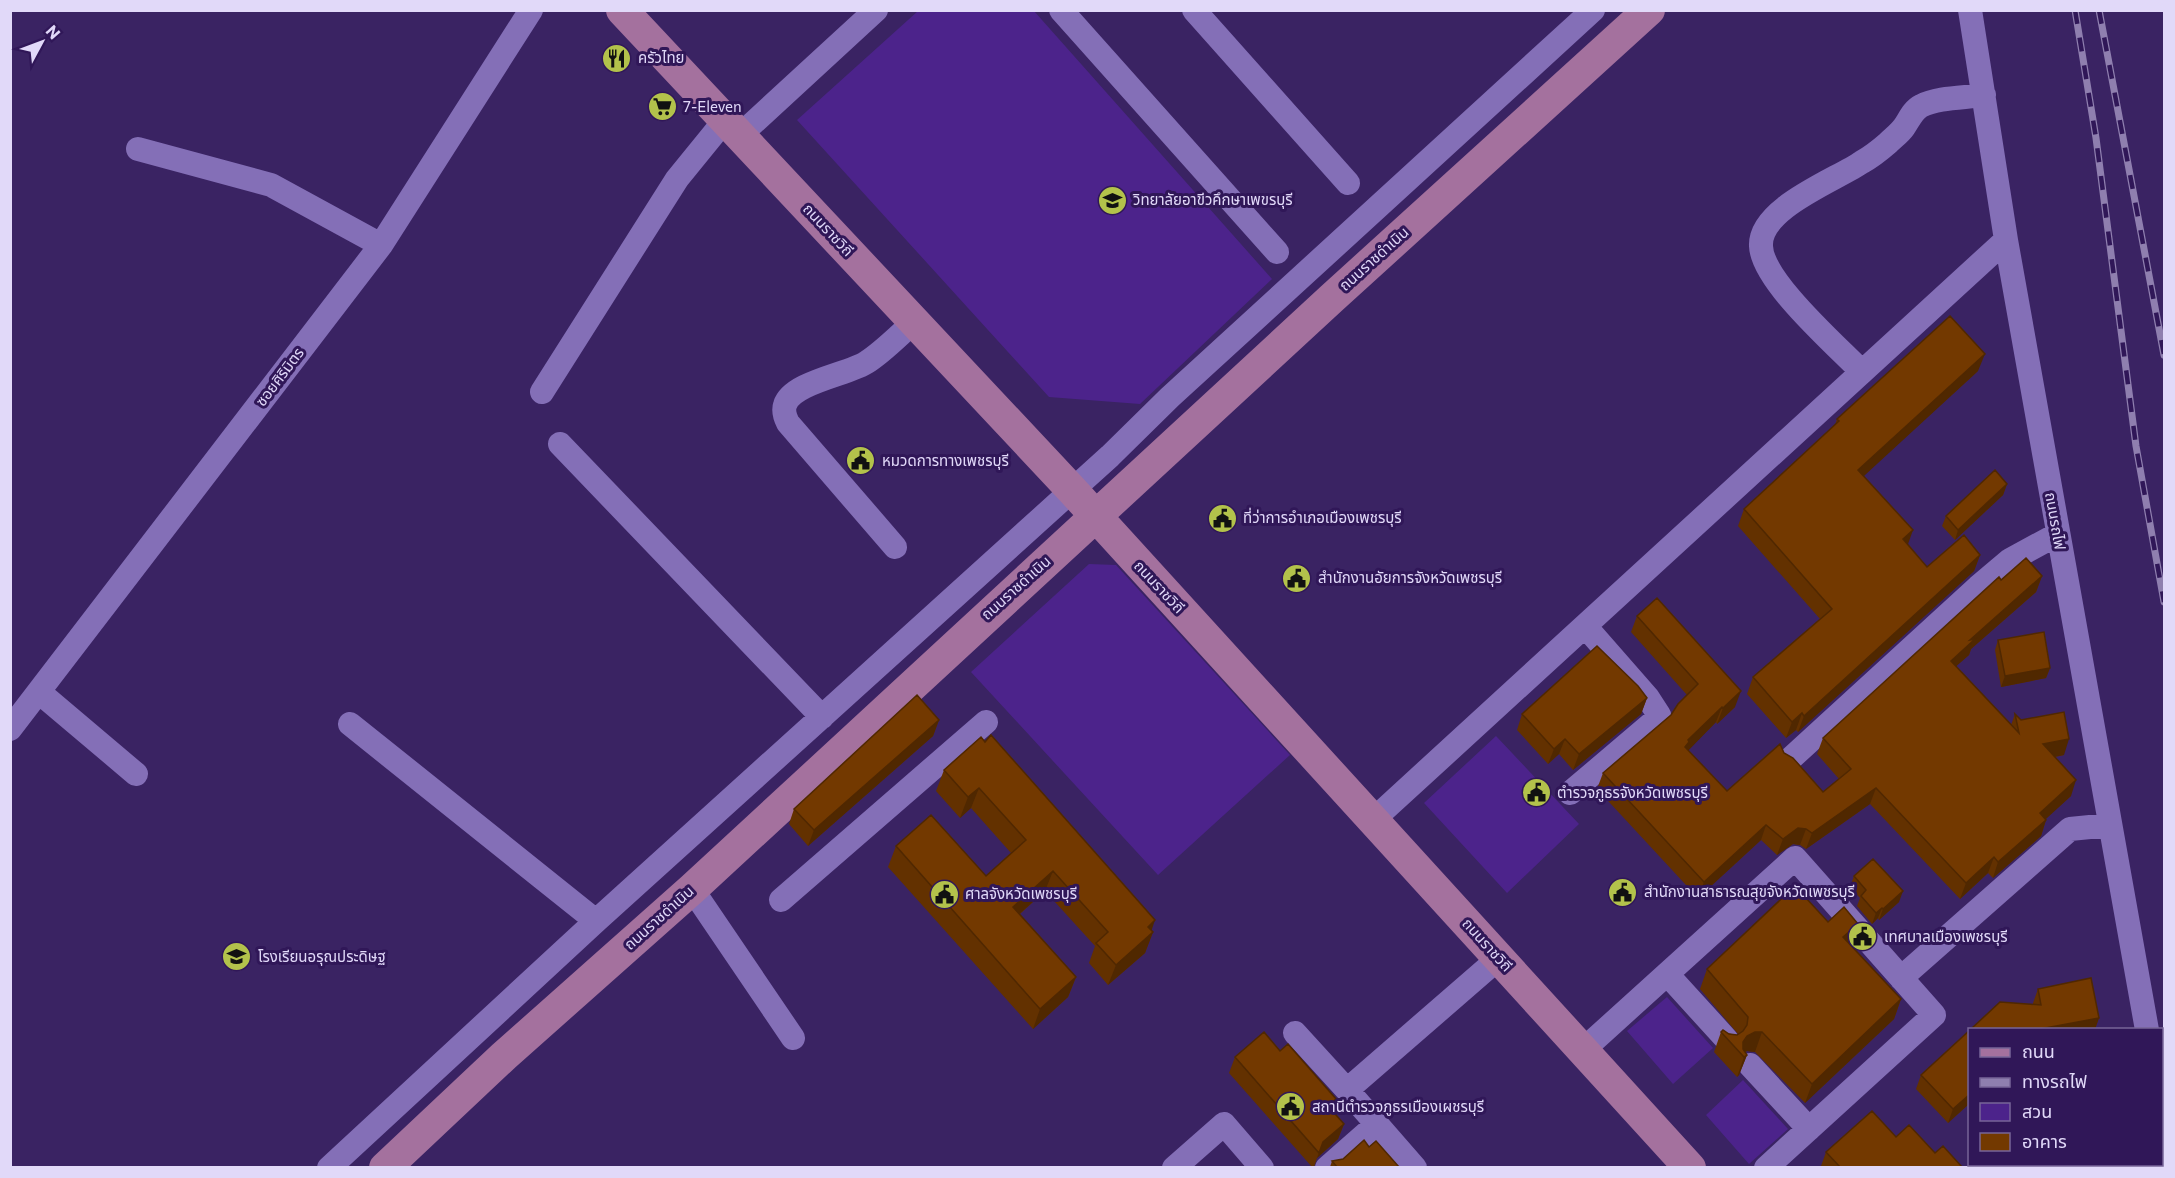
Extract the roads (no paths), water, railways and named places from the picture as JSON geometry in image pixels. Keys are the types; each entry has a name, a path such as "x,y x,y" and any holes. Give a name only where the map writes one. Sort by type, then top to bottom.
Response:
{"main road":[{"name":"ถนนราชวิถี","path":"622,10 1072,490 1690,1167"},
{"name":"ถนนราชดำเนิน","path":"385,1167 504,1056 692,889 1332,298 1649,10"}],"street":[{"name":"ซอยศิริมิตร","path":"10,729 381,245 531,10"},
{"path":"542,392 677,179 732,128 876,10"},
{"path":"1060,10 1277,252"},
{"path":"1194,10 1348,183"},
{"path":"329,1167 596,921 1072,490 1170,397 1593,10"},
{"name":"ถนนรถไฟ","path":"1970,10 2006,240 2147,1028"},
{"path":"1862,372 1798,306 1768,269 1761,249 1761,236 1786,207 1862,163 1887,143 1904,128 1920,106 1938,101 1984,95"},
{"path":"138,148 271,185 381,245"},
{"path":"1373,820 2006,240"},
{"path":"1309,272 1332,298"},
{"path":"895,548 788,423 784,413 785,403 792,396 829,375 867,363 914,322"},
{"path":"560,444 822,717"},
{"path":"1789,760 1986,580 2010,560 2058,534"},
{"path":"1570,793 1659,715 1648,698 1585,626"},
{"path":"39,692 136,774"},
{"path":"842,699 867,727"},
{"path":"781,900 986,722"},
{"path":"350,724 596,921"},
{"path":"1901,978 2070,829 2110,825"},
{"path":"1583,1050 1794,858 1934,1015 1766,1167"},
{"path":"692,889 793,1038"},
{"path":"1347,1090 1499,958"},
{"path":"1667,974 1727,1040"},
{"path":"481,1029 504,1056"},
{"path":"1295,1033 1415,1167"},
{"path":"1750,1065 1809,1129"},
{"path":"1174,1167 1224,1124 1262,1167"},
{"path":"1327,1167 1377,1124"}],"railway":[{"path":"2075,10 2096,138 2136,446 2164,602"},
{"path":"2099,10 2164,355"}],"place":[{"name":"ครัวไทย","path":"617,58"},
{"name":"7-Eleven","path":"662,107"},
{"name":"วิทยาลัยอาขีวคึกษาเพขรบุรี","path":"1112,200"},
{"name":"หมวดการทางเพชรบุรี","path":"861,461"},
{"name":"ที่ว่าการอำเภอเมืองเพชรบุรี","path":"1222,518"},
{"name":"สำนักงานอัยการจังหวัดเพชรบุรี","path":"1297,578"},
{"name":"ตำรวจภูธรจังหวัดเพชรบุรี","path":"1536,793"},
{"name":"สำนักงานสาธารณสุขจังหวัดเพชรบุรี","path":"1623,892"},
{"name":"ศาลจังหวัดเพชรบุรี","path":"944,894"},
{"name":"เทศบาลเมืองเพชรบุรี","path":"1863,937"},
{"name":"โรงเรียนอรุณประดิษฐ","path":"237,957"},
{"name":"สถานีตำรวจภูธรเมืองเผชรบุรี","path":"1291,1107"}]}
